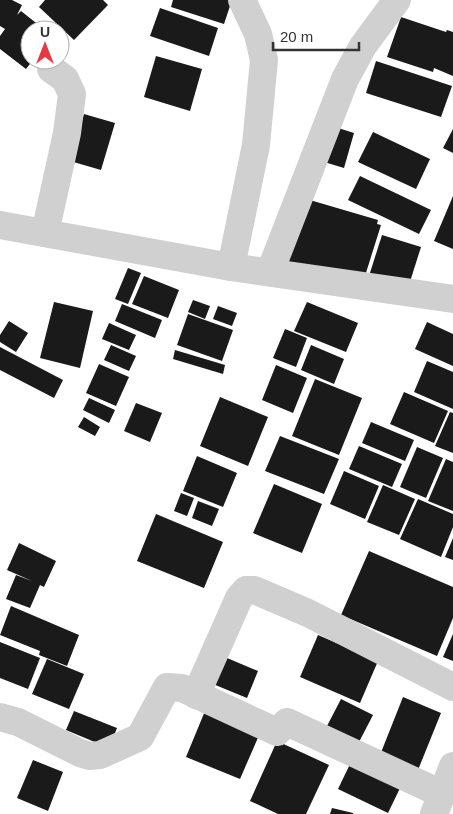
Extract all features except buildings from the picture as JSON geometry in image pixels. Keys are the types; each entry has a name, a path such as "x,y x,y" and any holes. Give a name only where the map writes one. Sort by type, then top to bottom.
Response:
{"street":[{"path":"231,267 256,145 264,60 258,34 242,0"},
{"path":"270,272 345,80 363,46 398,0"},
{"path":"45,234 67,133 72,94 65,80 50,70"},
{"path":"0,225 231,267 453,300"},
{"path":"196,695 239,598 246,590 254,590 308,613 453,687"},
{"path":"0,717 18,722 80,753 90,756 100,755 140,737 167,686 182,688 277,732 287,722 438,804 453,766"}]}
